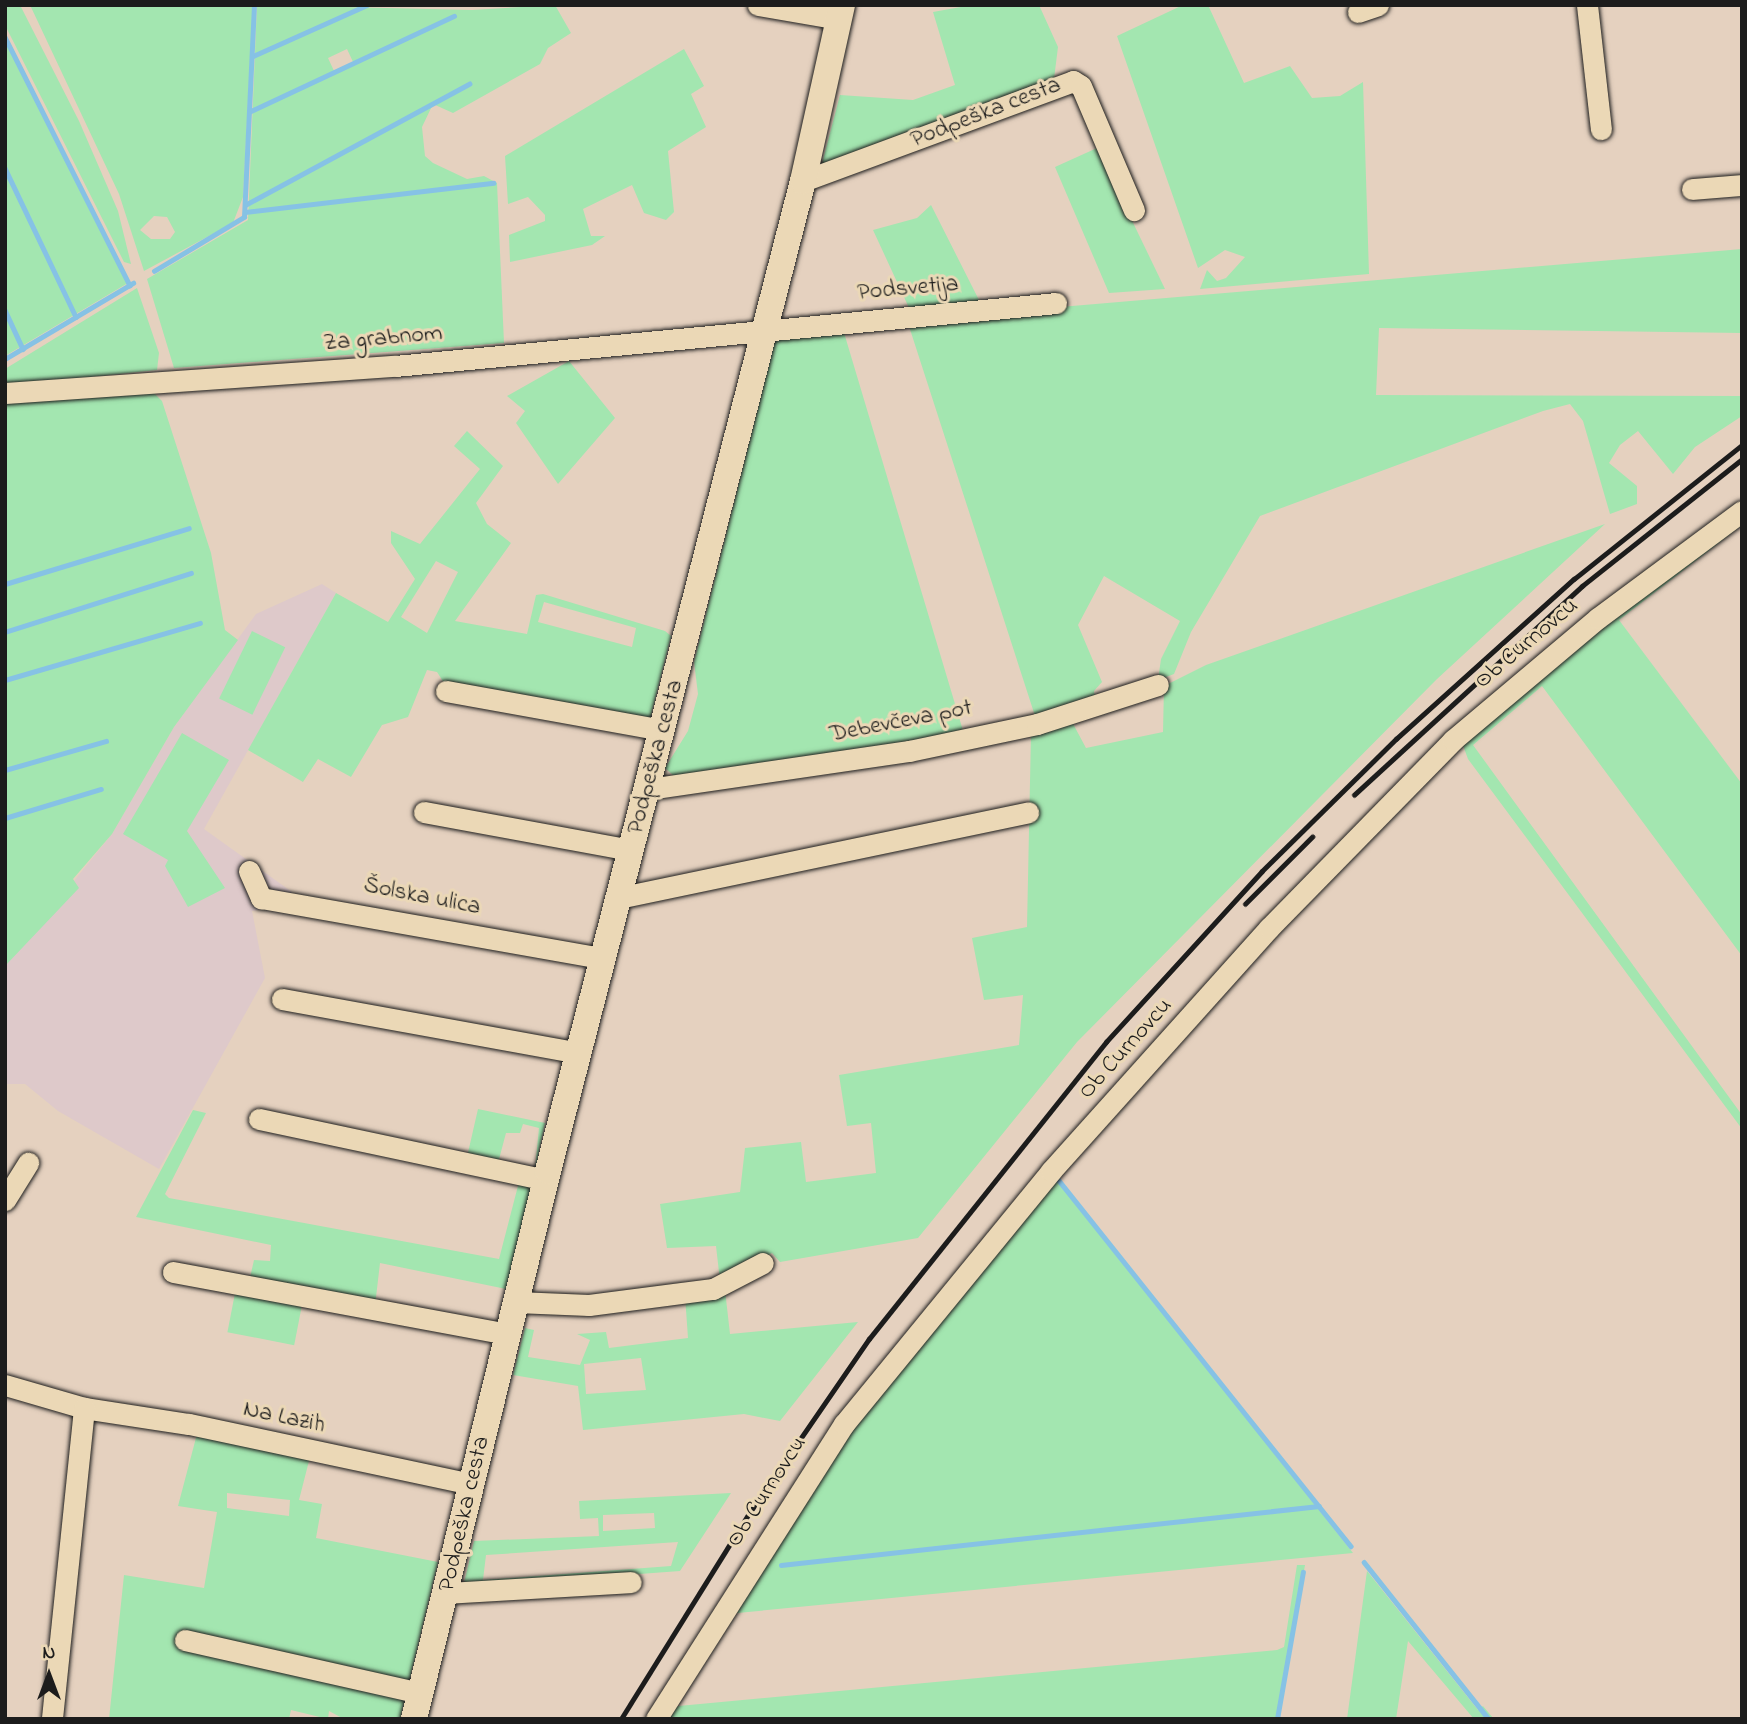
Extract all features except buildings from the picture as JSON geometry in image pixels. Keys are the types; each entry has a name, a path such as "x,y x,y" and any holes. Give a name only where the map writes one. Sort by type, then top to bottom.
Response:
{"main road":[{"name":"Podpeška cesta","path":"414,1719 602,958 648,789 803,181 840,12"}],"street":[{"path":"758,5 840,12"},
{"path":"1587,5 1601,129"},
{"name":"Podpeška cesta","path":"803,181 1073,81 1081,86 1134,210"},
{"path":"1692,189 1742,185"},
{"name":"Podsvetija","path":"765,328 1056,303"},
{"name":"Za grabnom","path":"5,393 396,366 765,328"},
{"name":"Ob Curnovcu","path":"656,1719 844,1424 1016,1211 1269,928 1453,740 1598,618 1742,511"},
{"name":"Debevčeva pot","path":"648,789 909,751 1037,724 1158,685"},
{"path":"446,691 663,730"},
{"path":"424,812 631,850"},
{"path":"618,898 1028,812"},
{"name":"Šolska ulica","path":"249,871 261,898 602,958"},
{"path":"282,999 578,1053"},
{"path":"259,1119 546,1180"},
{"path":"5,1200 28,1163"},
{"path":"516,1302 589,1305 713,1289 763,1264"},
{"path":"173,1272 508,1334"},
{"name":"Na Lazih","path":"5,1385 84,1408 472,1484"},
{"path":"52,1718 84,1408"},
{"path":"446,1593 631,1582"},
{"path":"185,1640 421,1693"}],"shaded area":[{"path":"322,584 336,593 204,829 292,892 290,905 252,911 265,978 159,1169 58,1111 25,1084 5,1084 5,966 112,834 174,727 256,614"}],"green space":[{"path":"5,5 20,5 79,121 118,211 131,264 124,262 5,25"},
{"path":"30,5 253,5 243,197 233,223 144,271 119,194","holes":["154,216 167,217 175,232 170,239 151,239 140,230"]},
{"path":"257,5 472,10 555,5 571,33 548,48 540,64 453,113 433,104 422,127 425,156 433,163 467,179 484,176 497,183 504,343 174,368 147,279 248,220","holes":["347,49 354,64 335,73 328,58"]},
{"path":"972,5 1039,5 1058,47 1054,79 820,171 840,95 913,100 955,85 933,12"},
{"path":"1183,5 1208,5 1244,83 1290,66 1312,98 1340,96 1363,82 1369,274 1200,289 1207,270 1217,281 1226,278 1245,257 1225,250 1198,268 1117,36"},
{"path":"5,37 128,283 5,356"},
{"path":"684,49 704,86 691,94 706,127 668,151 674,212 666,220 644,213 632,185 583,209 591,236 605,236 592,245 510,262 509,235 545,221 545,215 528,197 508,204 505,156"},
{"path":"1097,148 1165,289 1109,293 1055,167"},
{"path":"931,205 981,304 910,310 873,230 917,218"},
{"path":"1742,249 1742,333 1379,328 1376,395 1742,396 1742,416 1695,447 1673,474 1638,431 1620,445 1609,463 1637,486 1637,504 1610,514 1583,421 1570,404 1543,411 1260,516 1191,632 1174,674 1158,680 1161,659 1180,621 1104,576 1078,625 1102,682 1094,691 1096,703 1036,719 907,320"},
{"path":"137,288 159,353 157,370 5,386 5,369"},
{"path":"842,326 964,734 674,776 665,768 688,731 698,694 694,662 776,336"},
{"path":"569,361 615,418 558,484 516,423 525,411 507,396"},
{"path":"148,387 162,401 211,553 225,630 238,640 174,727 112,834 73,879 79,888 5,966 5,398"},
{"path":"467,431 503,466 476,503 487,524 511,543 455,621 527,634 536,595 543,594 665,631 671,636 649,723 448,689 437,672 427,670 408,717 382,725 351,777 318,759 303,782 248,750 336,593 388,622 415,579 391,543 391,531 420,544 480,469 454,446","holes":["436,561 458,572 427,633 401,617","544,602 636,628 632,647 538,622"]},
{"path":"1742,515 1742,525 1619,620 1742,784 1742,956 1542,686 1473,745 1742,1115 1742,1129 1468,759 1461,740"},
{"path":"1605,524 1437,679 1077,1042 918,1238 780,1262 772,1253 720,1281 716,1246 667,1248 660,1204 740,1192 745,1148 801,1142 806,1182 876,1173 871,1123 847,1126 839,1075 1019,1045 1023,995 984,1000 972,938 1027,927 1031,733 1071,720 1086,748 1163,732 1164,686 1206,665"},
{"path":"252,631 285,647 252,715 219,698"},
{"path":"182,733 229,760 187,831 225,888 188,907 165,866 168,860 123,834"},
{"path":"478,1109 545,1123 535,1169 539,1128 523,1124 520,1133 506,1133 498,1163 467,1157"},
{"path":"193,1110 206,1113 165,1194 169,1198 499,1259 519,1182 531,1186 506,1289 380,1263 375,1306 249,1282 254,1260 270,1261 271,1245 136,1217"},
{"path":"1053,1174 1353,1553 727,1614 807,1483"},
{"path":"236,1288 303,1301 294,1345 227,1332"},
{"path":"725,1290 730,1334 858,1322 780,1421 744,1414 583,1430 578,1386 513,1375 525,1328 534,1330 528,1357 580,1365 590,1340 577,1334 606,1332 609,1348 688,1338 685,1296","holes":["641,1358 646,1390 586,1394 584,1364"]},
{"path":"197,1434 310,1457 299,1500 322,1504 316,1538 438,1562 400,1719 344,1719 329,1711 328,1719 291,1710 289,1719 109,1719 124,1575 204,1588 217,1512 178,1506","holes":["227,1493 290,1500 289,1516 227,1508"]},
{"path":"731,1493 680,1571 463,1587 474,1541 599,1536 598,1518 580,1519 579,1501","holes":["654,1513 655,1528 603,1531 603,1515","678,1542 671,1566 483,1580 486,1555"]},
{"path":"1297,1565 1305,1565 1279,1719 661,1719 668,1707 1277,1650 1284,1647"},
{"path":"1367,1571 1478,1710 1483,1706 1494,1719 1474,1719 1408,1641 1396,1719 1347,1719"}],"waterway":[{"path":"154,271 244,217 254,5"},
{"path":"253,56 367,5"},
{"path":"251,111 454,16"},
{"path":"5,37 130,285"},
{"path":"245,205 469,84"},
{"path":"5,168 76,317"},
{"path":"245,212 493,183"},
{"path":"5,359 133,283"},
{"path":"5,310 23,349"},
{"path":"5,584 189,528"},
{"path":"5,632 191,573"},
{"path":"5,680 200,623"},
{"path":"5,770 106,741"},
{"path":"5,818 101,789"},
{"path":"1057,1178 1351,1546"},
{"path":"781,1565 1319,1506"},
{"path":"1364,1562 1489,1719"},
{"path":"1277,1719 1303,1572"}],"railway":[{"path":"621,1719 750,1512 869,1339 1106,1042 1262,871 1396,739 1574,579 1742,445"},
{"path":"1354,795 1582,586 1742,459"},
{"path":"1245,904 1312,837"}]}
